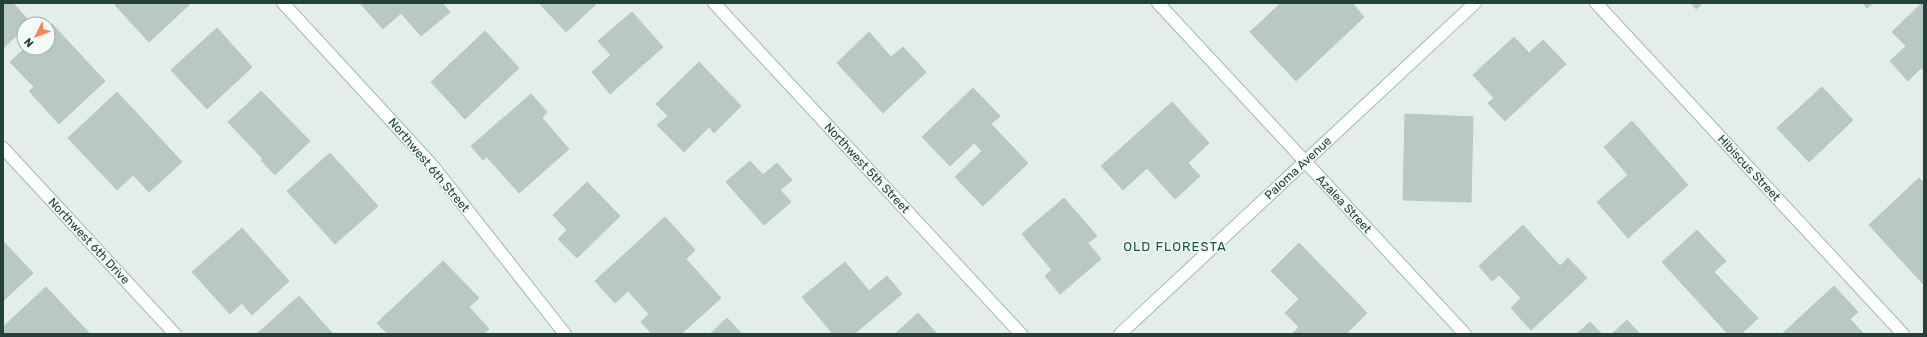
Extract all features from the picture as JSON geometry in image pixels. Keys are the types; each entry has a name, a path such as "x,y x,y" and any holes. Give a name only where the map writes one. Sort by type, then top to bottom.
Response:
{"street":[{"name":"Northwest 6th Street","path":"283,3 432,165 564,334"},
{"name":"Northwest 5th Street","path":"714,3 1021,334"},
{"name":"Azalea Street","path":"1158,3 1465,334"},
{"name":"Paloma Avenue","path":"1120,334 1475,3"},
{"name":"Hibiscus Street","path":"1596,3 1903,334"},
{"name":"Northwest 6th Drive","path":"3,148 175,334"}],"building":[{"path":"3,3 13,3 25,16 16,16 16,36 3,48"},
{"path":"117,3 191,3 149,42 115,5"},
{"path":"360,3 442,3 450,12 421,36 401,13 383,29"},
{"path":"539,3 597,3 566,32"},
{"path":"1281,3 1352,3 1364,17 1296,81 1250,32"},
{"path":"1691,3 1703,3 1696,9"},
{"path":"1863,3 1873,3 1867,8"},
{"path":"1922,3 1924,3 1924,70 1921,68 1908,81 1890,61 1906,46 1892,32"},
{"path":"632,12 663,47 610,94 592,72 611,55 598,41"},
{"path":"56,28 105,81 59,124 29,91 34,87 10,62 16,56 56,56"},
{"path":"217,28 252,67 207,109 171,70"},
{"path":"485,31 519,68 465,119 431,82"},
{"path":"869,32 891,57 903,47 926,72 883,113 837,63"},
{"path":"1514,37 1529,53 1543,40 1566,64 1505,121 1488,103 1494,98 1473,75"},
{"path":"699,62 741,106 714,133 709,127 684,152 657,125 668,116 656,104"},
{"path":"1822,87 1853,120 1809,162 1777,128"},
{"path":"973,88 1000,116 991,124 1028,163 983,206 955,177 982,151 974,143 950,166 922,137"},
{"path":"261,91 310,141 275,175 261,160 263,159 228,122"},
{"path":"117,92 182,162 149,192 133,175 117,190 68,138"},
{"path":"531,94 547,112 542,118 569,149 519,193 487,157 483,160 471,146"},
{"path":"1172,102 1209,143 1188,163 1200,176 1175,199 1147,168 1123,190 1101,166"},
{"path":"1405,114 1473,117 1471,202 1403,200"},
{"path":"1632,121 1688,185 1628,238 1597,202 1628,175 1604,147"},
{"path":"330,153 378,206 335,244 287,191"},
{"path":"750,161 763,175 777,163 792,180 780,190 791,202 764,225 726,182"},
{"path":"1919,178 1924,183 1924,285 1869,225"},
{"path":"587,182 620,216 577,258 558,239 567,230 553,215"},
{"path":"1064,198 1097,236 1088,243 1101,259 1060,294 1045,276 1052,270 1022,234"},
{"path":"665,217 695,250 686,259 721,298 681,334 652,334 641,322 649,314 628,291 615,303 595,281"},
{"path":"1523,225 1560,266 1568,258 1587,278 1531,330 1511,308 1521,298 1499,275 1492,281 1479,266"},
{"path":"242,228 289,281 252,315 242,303 230,314 192,272"},
{"path":"1697,230 1726,261 1714,272 1758,318 1741,334 1728,334 1662,262"},
{"path":"3,241 33,273 3,301"},
{"path":"1299,243 1367,313 1346,334 1292,334 1299,327 1285,313 1299,299 1271,271"},
{"path":"443,261 479,298 469,307 489,329 483,334 388,334 377,323"},
{"path":"845,262 869,291 887,276 902,294 854,334 833,334 802,297"},
{"path":"1834,286 1858,312 1850,319 1864,334 1782,334"},
{"path":"46,287 90,334 3,334 3,327"},
{"path":"299,296 333,334 257,334"},
{"path":"918,313 937,334 895,334"},
{"path":"727,318 742,334 710,334"},
{"path":"1627,320 1640,334 1612,334"},
{"path":"1590,322 1602,334 1577,334"}],"district":[{"name":"OLD FLORESTA","path":"1175,246"}]}
